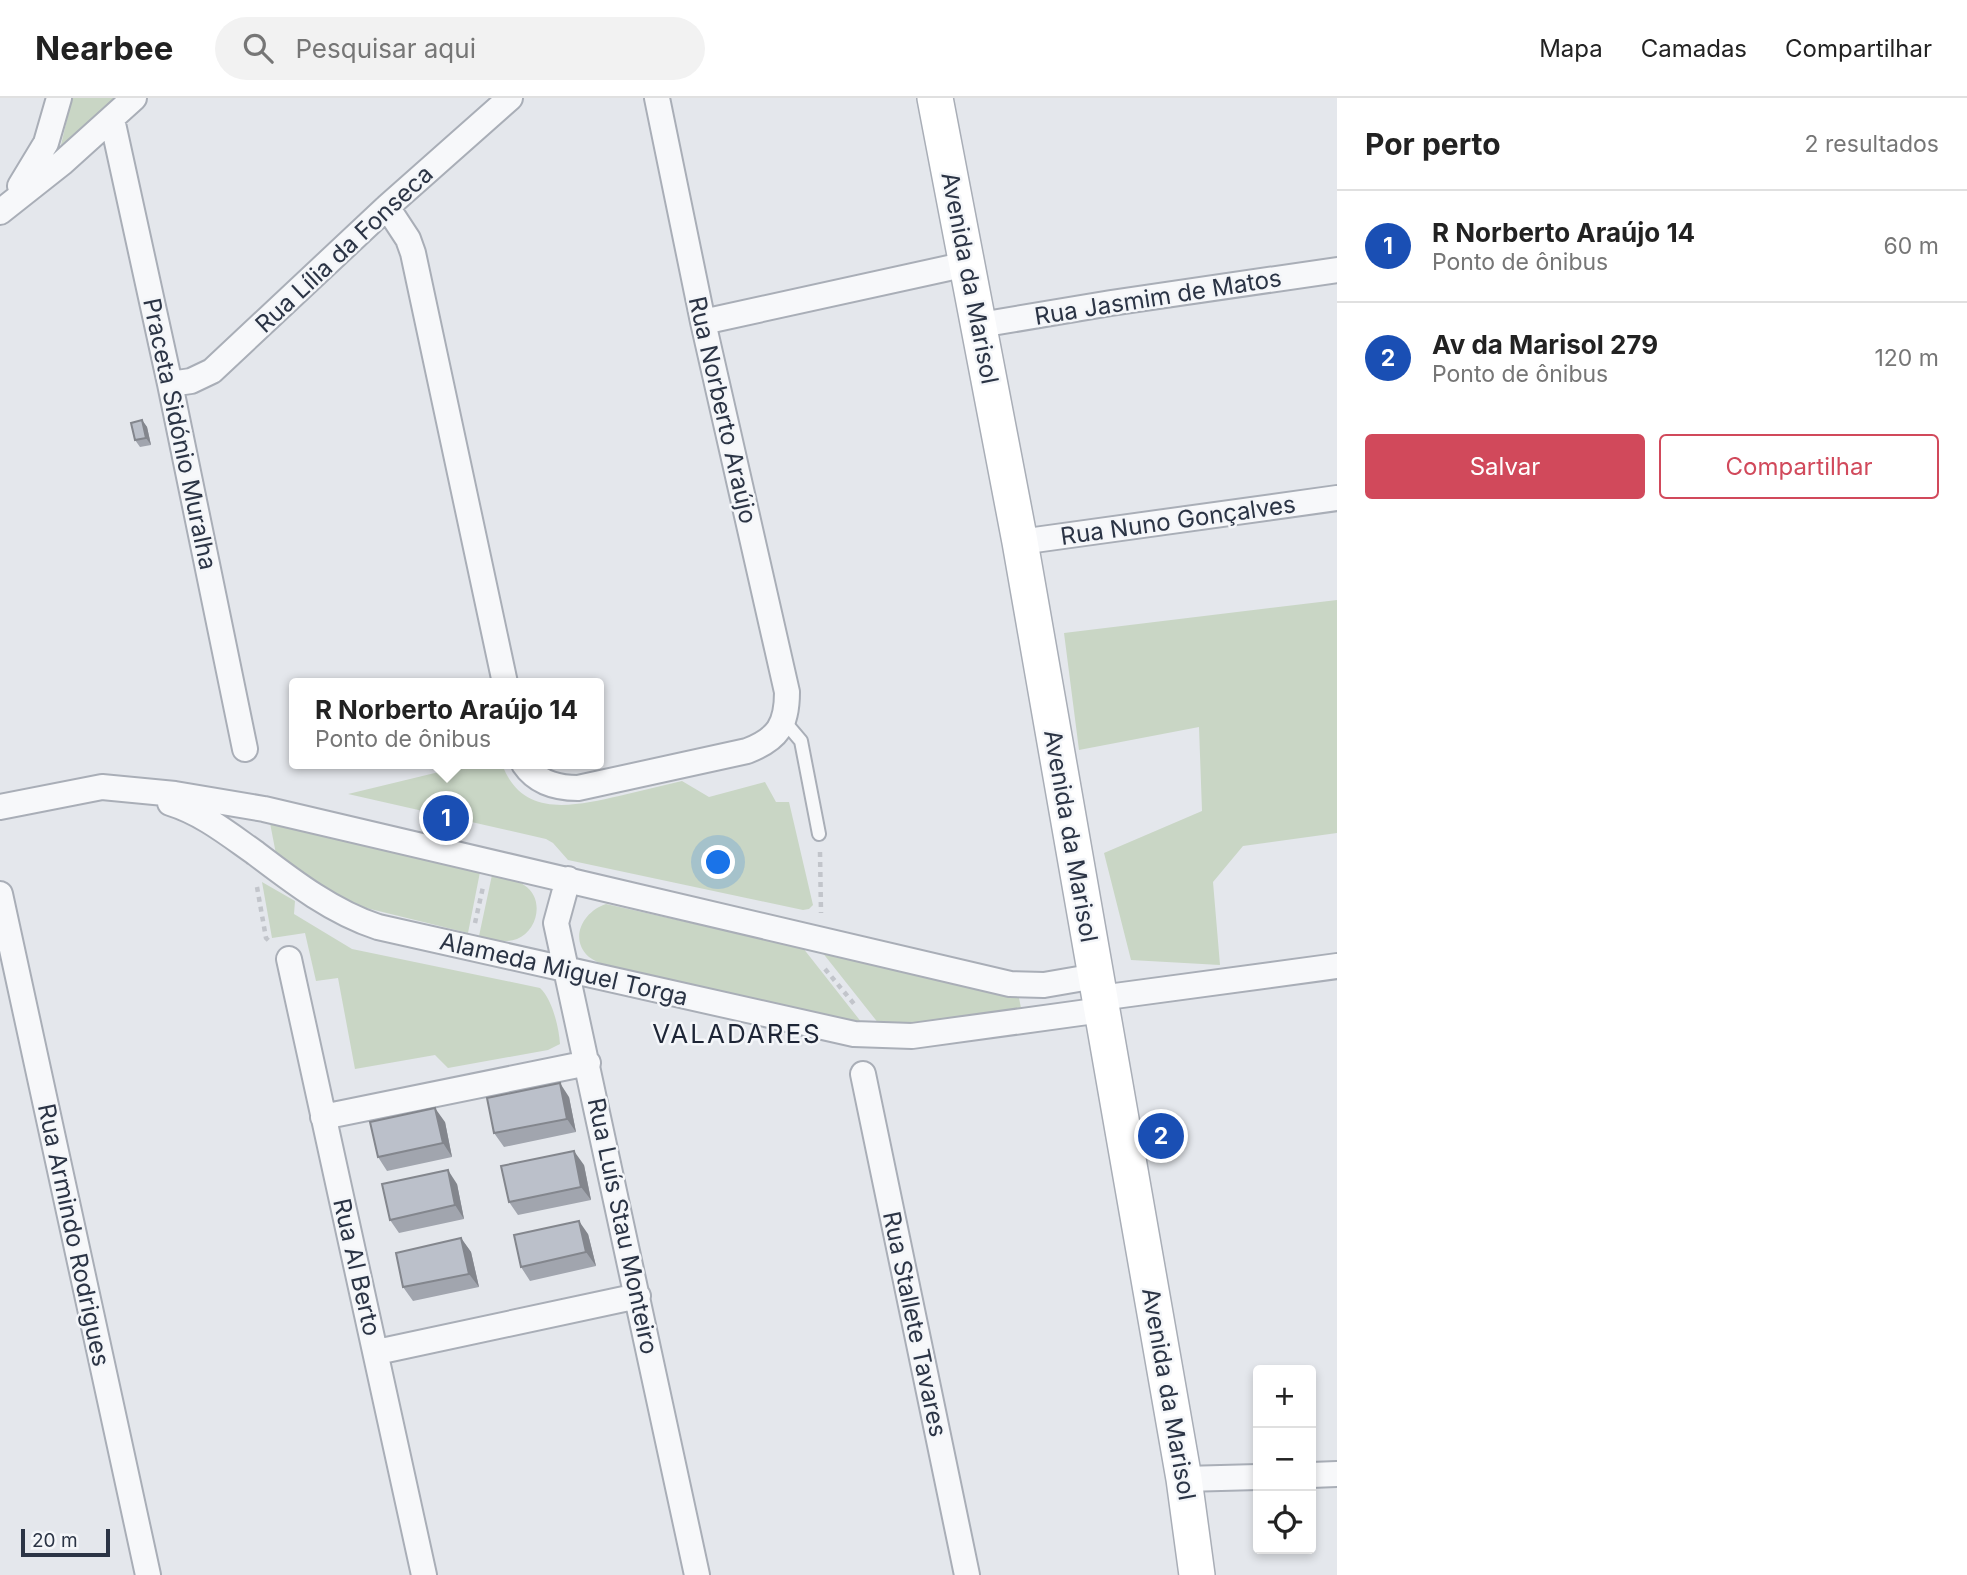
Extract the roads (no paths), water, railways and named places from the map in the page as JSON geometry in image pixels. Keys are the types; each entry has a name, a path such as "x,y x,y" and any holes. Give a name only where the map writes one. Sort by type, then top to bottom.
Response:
{"street":[{"path":"2,211 38,160 46,143 59,98"},
{"path":"2,211 134,98"},
{"name":"Rua Lília da Fonseca","path":"170,384 191,381 212,371 510,98"},
{"name":"Rua Norberto Araújo","path":"657,98 703,322 787,692 784,721"},
{"name":"Avenida da Marisol","path":"936,98 1020,542 1184,1479 1197,1575"},
{"name":"Praceta Sidónio Muralha","path":"112,119 246,749"},
{"path":"387,208 408,239 413,253 504,678"},
{"path":"703,322 967,264"},
{"name":"Rua Jasmim de Matos","path":"980,325 1337,270"},
{"name":"Rua Nuno Gonçalves","path":"1020,542 1337,498"},
{"path":"529,769 548,784 561,788 578,788 747,751 766,744 784,721"},
{"name":"Alameda Miguel Torga","path":"0,807 102,787 175,794 264,809 1010,984 1044,985 1100,995"},
{"name":"Alameda Miguel Torga","path":"102,787 152,797 207,819 327,904 352,918 378,927 854,1034 875,1037 912,1036 1100,995"},
{"name":"Rua Luís Stau Monteiro","path":"568,879 556,923 697,1575"},
{"name":"Rua Armindo Rodrigues","path":"0,894 148,1575"},
{"name":"Rua Al Berto","path":"289,960 424,1575"},
{"path":"1100,995 1337,965"},
{"path":"323,1117 588,1063"},
{"name":"Rua Stallete Tavares","path":"863,1074 967,1575"},
{"path":"377,1352 638,1296"},
{"path":"1316,1475 1337,1474"},
{"path":"1184,1479 1253,1477"}],"lane":[{"path":"784,721 801,741 819,834"}],"place":[{"name":"R Norberto Araújo 14","path":"446,818"},
{"name":"Av da Marisol 279","path":"1161,1136"}],"district":[{"name":"VALADARES","path":"737,1033"}]}
